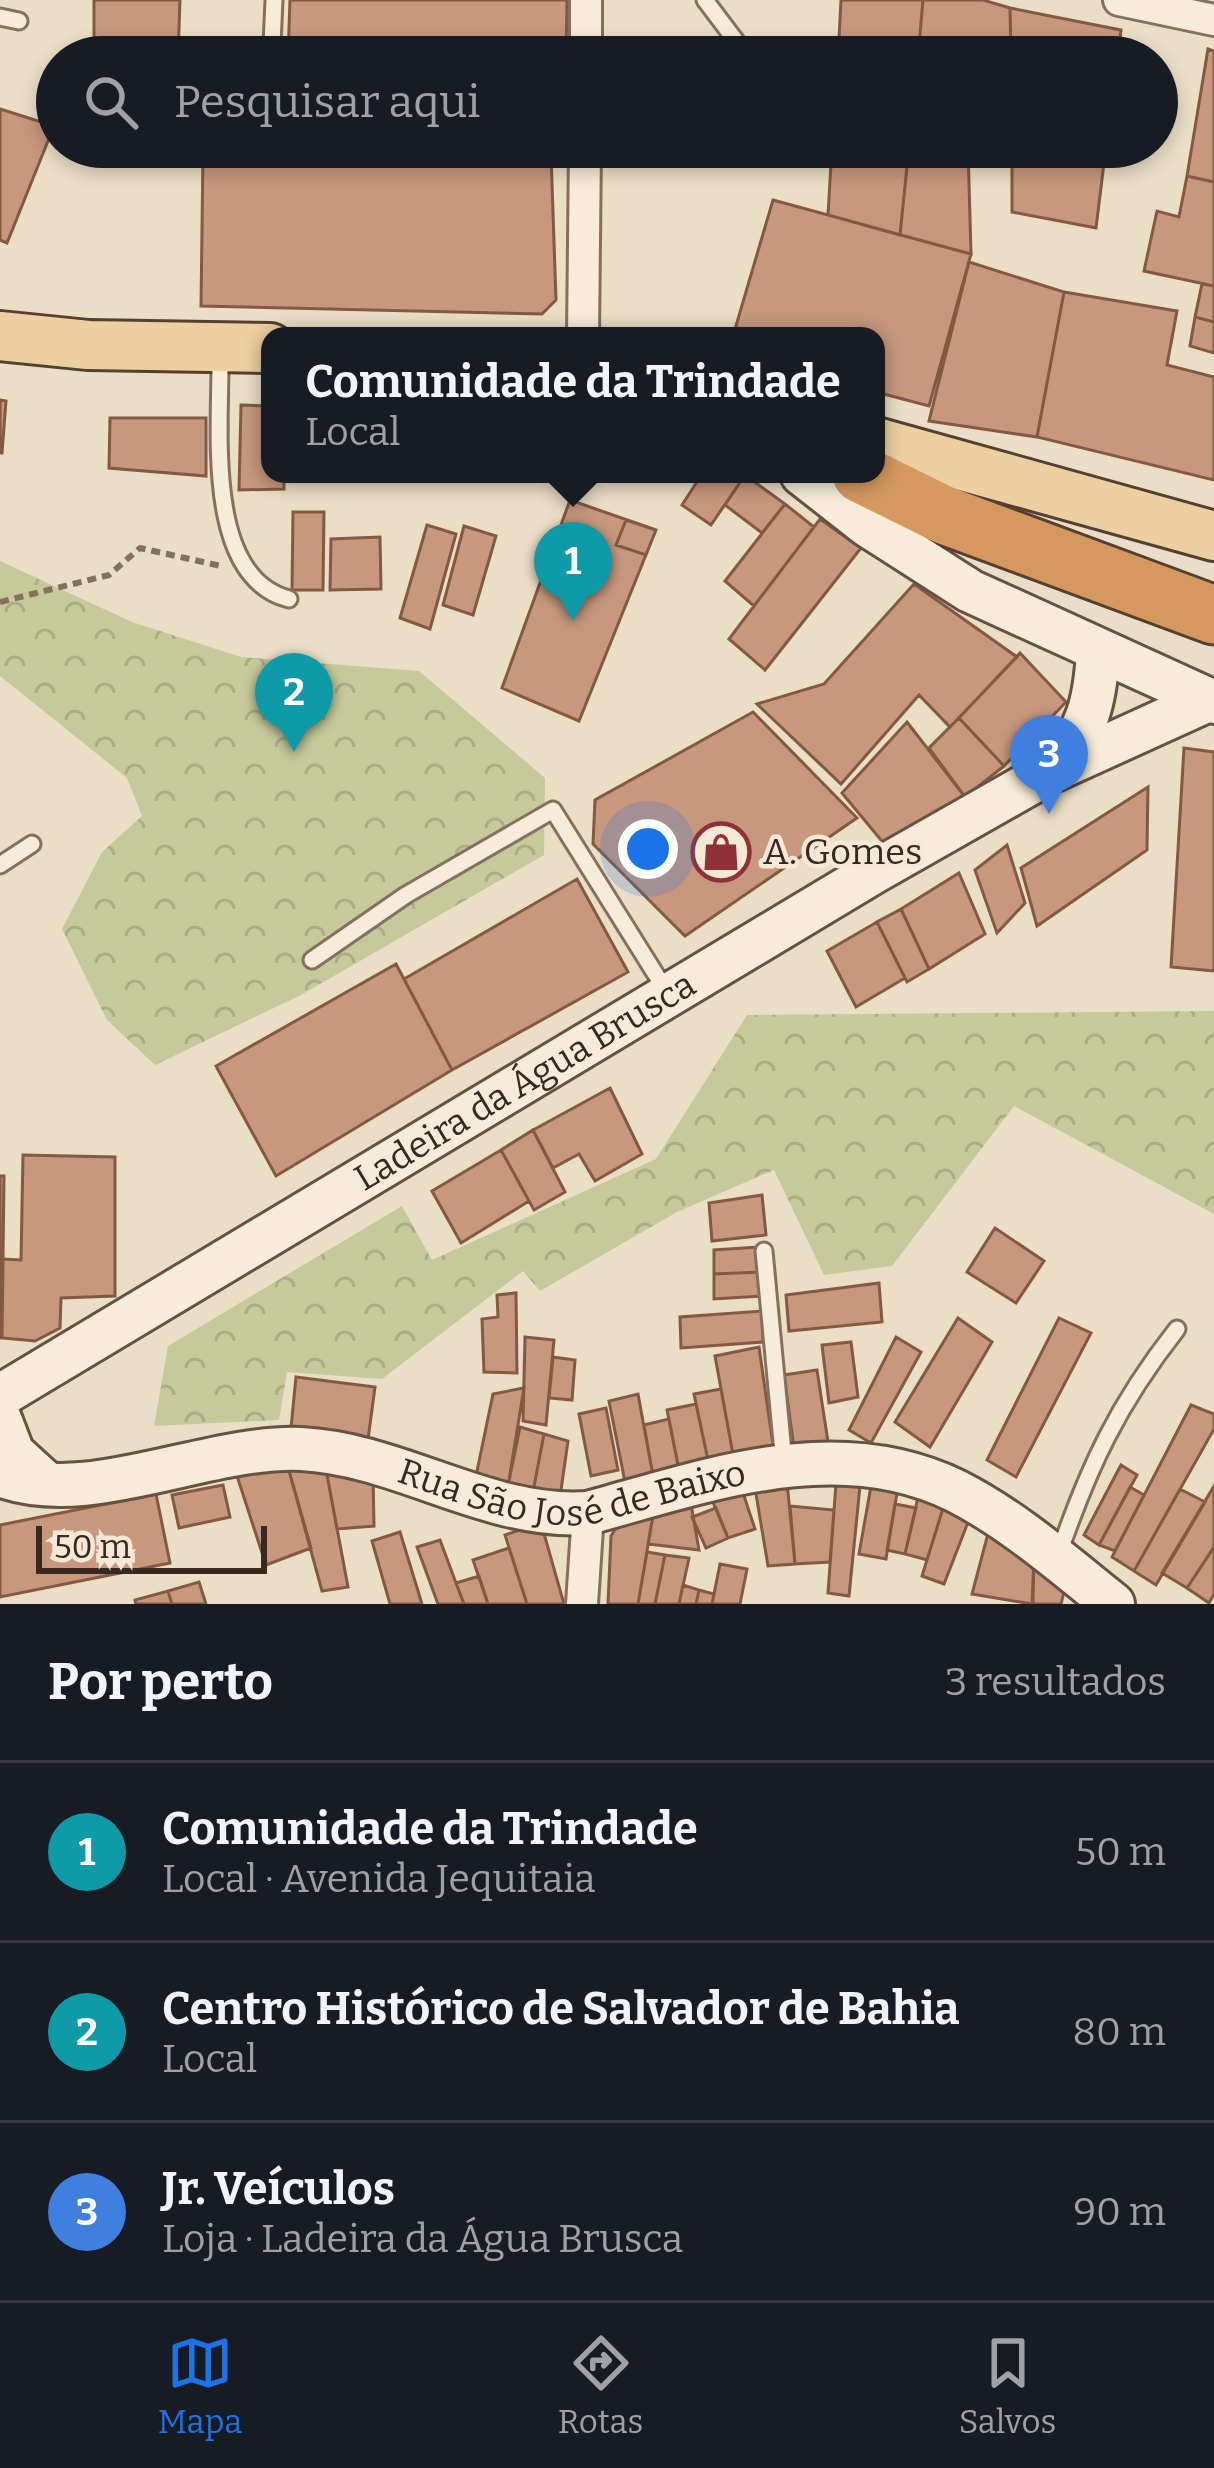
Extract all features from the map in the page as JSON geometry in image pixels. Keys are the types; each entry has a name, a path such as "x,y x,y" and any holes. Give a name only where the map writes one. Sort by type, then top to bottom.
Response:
{"highway":[{"path":"879,483 944,515 1197,608"}],"main road":[{"path":"0,337 261,347"},
{"path":"885,445 1214,536"}],"street":[{"path":"586,0 586,36"},
{"path":"1119,0 1214,20"},
{"path":"584,327 585,168"},
{"path":"813,483 867,525 970,591 1210,701"},
{"name":"Ladeira da Água Brusca","path":"1050,772 1079,741 1090,717 1099,653"},
{"name":"Ladeira da Água Brusca","path":"0,1396 1050,772 1210,701"},
{"path":"0,1419 13,1453 48,1485"},
{"name":"Rua São José de Baixo","path":"0,1475 48,1485 237,1451 305,1449 390,1465 539,1514 588,1513 784,1464 848,1464 918,1477 994,1512 1113,1604"},
{"path":"582,1604 588,1513"}],"lane":[{"path":"272,36 274,0"},
{"path":"704,0 732,36"},
{"path":"0,17 20,21"},
{"path":"220,347 223,496 243,565 258,587 289,599"},
{"path":"312,960 406,895 553,810 668,995"},
{"path":"0,865 32,844"},
{"path":"764,1251 784,1464"},
{"path":"1057,1558 1095,1452 1127,1393 1177,1329"}],"path":[{"path":"0,602 109,575 140,548 190,563 243,565"}],"green space":[{"path":"0,561 132,622 241,657 419,671 545,778 544,855 301,995 155,1065 107,1020 62,929 102,852 142,816 127,778 0,676"},
{"path":"1214,1011 1214,1214 1014,1106 892,1266 824,1275 774,1170 677,1212 540,1291 523,1271 382,1379 287,1372 279,1420 154,1426 168,1346 402,1206 432,1260 656,1159 747,1015"}],"building":[{"path":"94,0 180,0 179,36 94,36"},
{"path":"290,0 567,0 566,36 289,36"},
{"path":"841,0 923,0 920,36 839,36"},
{"path":"923,0 983,0 1010,8 1011,36 920,36"},
{"path":"1010,8 1121,30 1120,36 1011,36"},
{"path":"1208,49 1214,51 1214,182 1187,176"},
{"path":"0,109 36,120 37,168 7,243 0,240"},
{"path":"203,168 551,168 556,300 542,314 201,306"},
{"path":"831,168 907,168 900,235 828,215"},
{"path":"907,168 969,168 971,254 900,235"},
{"path":"1012,168 1103,168 1096,228 1012,212"},
{"path":"1187,176 1214,182 1214,286 1144,271 1157,211 1179,217"},
{"path":"773,200 971,254 929,406 885,394 885,327 736,327"},
{"path":"969,262 1064,292 1037,437 929,421"},
{"path":"1202,284 1214,286 1214,322 1195,317"},
{"path":"1064,292 1177,311 1167,365 1214,377 1214,480 1037,437"},
{"path":"1195,317 1214,322 1214,353 1190,346"},
{"path":"0,400 6,401 2,453 0,453"},
{"path":"241,405 261,406 261,483 284,483 284,489 239,490"},
{"path":"110,418 206,418 206,476 109,468"},
{"path":"696,483 740,483 711,525 682,505"},
{"path":"740,483 756,483 785,504 762,533 725,505"},
{"path":"570,500 656,530 579,721 502,688"},
{"path":"785,504 814,527 754,606 725,581"},
{"path":"293,512 324,512 323,590 292,590"},
{"path":"820,519 861,548 765,670 729,639"},
{"path":"626,520 656,530 646,555 616,545"},
{"path":"427,525 456,534 430,629 400,618"},
{"path":"464,526 496,536 473,615 443,605"},
{"path":"380,537 381,589 330,590 331,539"},
{"path":"914,584 1017,657 950,727 919,695 841,784 757,704 824,684"},
{"path":"1020,653 1066,702 1004,766 959,718"},
{"path":"753,712 857,818 685,936 593,844 595,800"},
{"path":"959,718 1004,766 965,797 929,748"},
{"path":"907,722 965,797 886,846 842,793"},
{"path":"1184,748 1214,752 1214,971 1171,967"},
{"path":"1148,787 1147,850 1037,926 1021,868"},
{"path":"1007,845 1025,903 997,933 975,870"},
{"path":"959,873 985,934 929,969 901,909"},
{"path":"577,879 628,972 452,1070 404,979"},
{"path":"901,909 929,969 907,982 877,922"},
{"path":"877,922 905,978 856,1007 827,951"},
{"path":"396,964 452,1070 276,1176 216,1066"},
{"path":"610,1088 642,1154 595,1181 579,1154 553,1168 533,1130"},
{"path":"533,1130 565,1192 534,1210 501,1150"},
{"path":"501,1150 529,1201 461,1243 432,1191"},
{"path":"23,1155 115,1157 115,1296 61,1298 60,1328 35,1341 2,1338 3,1259 21,1260"},
{"path":"0,1176 4,1176 2,1338 0,1338"},
{"path":"762,1195 766,1235 712,1241 709,1203"},
{"path":"995,1228 1044,1261 1016,1303 967,1272"},
{"path":"758,1247 761,1272 714,1274 714,1250"},
{"path":"761,1272 762,1296 714,1299 714,1274"},
{"path":"879,1283 882,1322 789,1331 786,1295"},
{"path":"516,1293 517,1373 484,1372 482,1319 498,1317 497,1295"},
{"path":"762,1311 763,1342 681,1348 680,1317"},
{"path":"958,1318 992,1342 930,1447 895,1422"},
{"path":"1059,1318 1091,1333 1016,1477 987,1460"},
{"path":"525,1337 554,1340 546,1425 523,1421"},
{"path":"896,1337 921,1352 871,1443 849,1430"},
{"path":"851,1342 858,1397 829,1403 822,1345"},
{"path":"759,1347 774,1452 734,1460 715,1356"},
{"path":"553,1357 575,1360 572,1400 549,1398"},
{"path":"817,1370 828,1442 794,1448 784,1375"},
{"path":"296,1377 375,1387 367,1447 290,1438"},
{"path":"524,1388 508,1486 476,1476 493,1394"},
{"path":"721,1389 734,1460 709,1465 694,1394"},
{"path":"638,1394 653,1476 625,1482 609,1401"},
{"path":"696,1404 709,1465 679,1470 667,1410"},
{"path":"1191,1405 1214,1414 1214,1429 1134,1571 1112,1557"},
{"path":"606,1408 618,1470 591,1476 579,1414"},
{"path":"669,1419 679,1470 653,1476 644,1425"},
{"path":"520,1427 544,1434 533,1492 508,1486"},
{"path":"544,1434 568,1441 560,1497 533,1492"},
{"path":"325,1464 373,1473 374,1526 337,1529"},
{"path":"325,1464 348,1587 322,1591 288,1467"},
{"path":"1121,1465 1137,1475 1099,1545 1084,1535"},
{"path":"288,1467 311,1548 266,1565 237,1476"},
{"path":"787,1482 795,1564 768,1566 755,1488"},
{"path":"836,1483 860,1486 849,1596 828,1593"},
{"path":"223,1485 230,1517 179,1528 172,1495"},
{"path":"871,1486 897,1493 886,1559 859,1554"},
{"path":"1214,1486 1214,1547 1187,1588 1162,1573"},
{"path":"1130,1487 1144,1495 1115,1551 1099,1545"},
{"path":"1180,1489 1205,1502 1156,1585 1134,1571"},
{"path":"742,1490 755,1529 728,1538 712,1500"},
{"path":"919,1493 945,1502 927,1560 905,1554"},
{"path":"156,1494 170,1563 0,1597 0,1525"},
{"path":"945,1502 970,1517 944,1584 922,1576"},
{"path":"691,1504 699,1550 648,1544 654,1510"},
{"path":"895,1504 916,1508 905,1554 887,1550"},
{"path":"790,1506 834,1510 830,1562 795,1564"},
{"path":"716,1508 728,1538 706,1548 692,1517"},
{"path":"654,1510 638,1604 608,1604 611,1536 623,1517"},
{"path":"541,1523 564,1604 527,1604 505,1535"},
{"path":"990,1526 1034,1555 1032,1604 972,1594"},
{"path":"400,1532 422,1604 390,1604 372,1541"},
{"path":"440,1540 464,1604 438,1604 417,1547"},
{"path":"1214,1547 1214,1594 1209,1603 1187,1588"},
{"path":"509,1548 527,1604 488,1604 473,1560"},
{"path":"647,1552 665,1555 655,1604 638,1604"},
{"path":"1034,1552 1067,1580 1061,1604 1033,1604"},
{"path":"665,1555 689,1558 679,1604 655,1604"},
{"path":"720,1564 747,1569 740,1604 712,1604"},
{"path":"479,1576 488,1604 464,1604 456,1583"},
{"path":"199,1582 206,1604 172,1604 168,1591"},
{"path":"683,1585 699,1590 696,1604 679,1604"},
{"path":"699,1590 714,1594 712,1604 696,1604"},
{"path":"168,1591 172,1604 136,1604 135,1600"}],"place":[{"name":"Comunidade da Trindade","path":"573,621"},
{"name":"Centro Histórico de Salvador de Bahia","path":"294,752"},
{"name":"Jr. Veículos","path":"1049,814"},
{"name":"A. Gomes","path":"721,852"}]}
